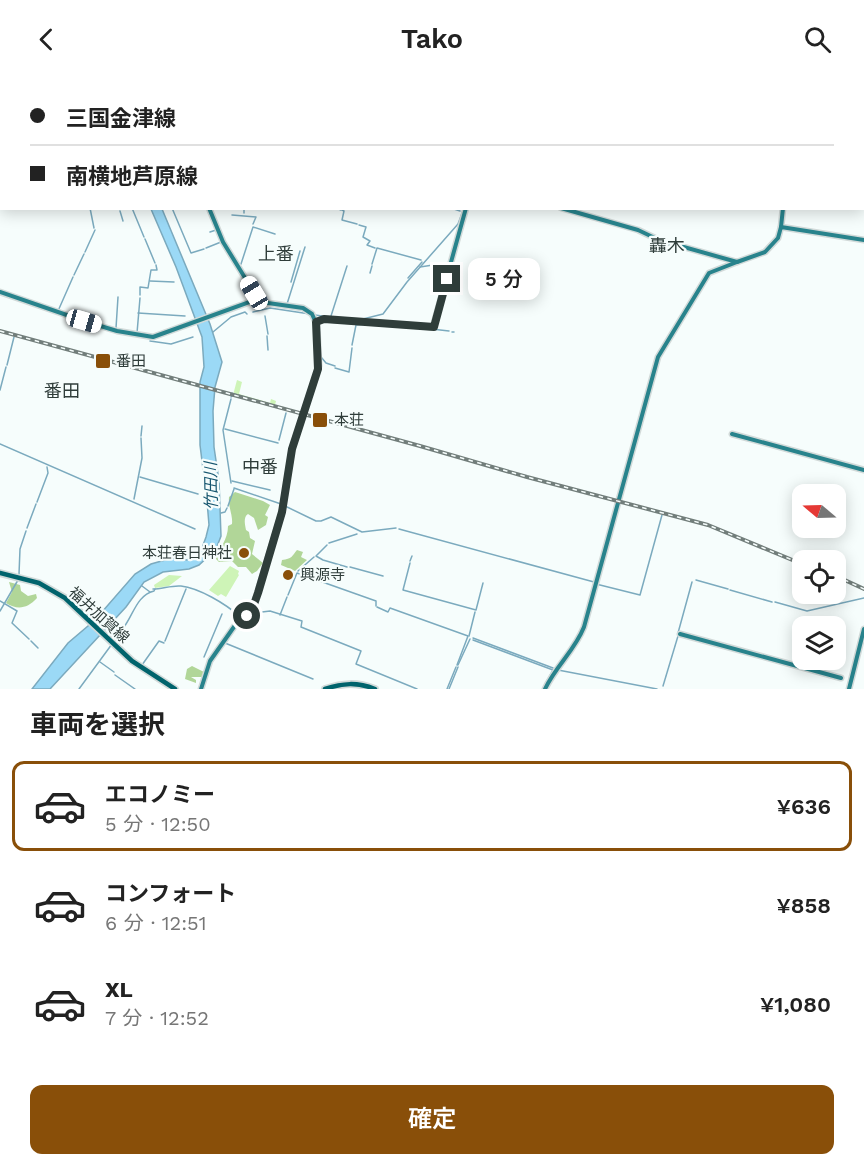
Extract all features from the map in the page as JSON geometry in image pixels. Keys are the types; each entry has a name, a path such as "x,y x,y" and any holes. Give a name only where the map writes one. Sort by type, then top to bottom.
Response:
{"main road":[{"path":"201,689 210,661 236,624 252,610 284,505 292,449 318,369 316,322 312,314 308,310 268,303 258,298 223,242 210,210"},
{"path":"316,322 324,319 434,327 465,210"},
{"path":"568,210 638,230 659,240 737,262"},
{"path":"545,689 554,671 578,640 584,627 658,357 709,273 765,252 778,238 783,210"},
{"path":"781,227 864,240"},
{"path":"0,292 84,321 145,336 160,335 258,298"},
{"path":"732,434 864,470"},
{"name":"福井加賀線","path":"0,573 46,586 64,598 137,665 174,689"},
{"path":"849,689 864,629"},
{"path":"680,634 841,678"},
{"path":"325,689 353,683 375,689"}],"green space":[{"path":"237,380 242,382 239,394 270,403 271,399 276,401 275,405 301,412 233,395"},
{"path":"235,492 270,505 265,515 268,517 266,525 258,530 254,518 246,515 246,530 250,538 255,541 252,554 263,563 252,574 246,567 238,567 232,561 219,562 216,559 227,536 228,526 232,524 229,497"},
{"path":"297,550 303,552 301,557 307,560 295,571 281,565 282,560 293,556"},
{"path":"230,566 239,571 239,575 226,597 221,594 218,596 209,590"},
{"path":"169,575 182,576 169,586 155,588 154,585"},
{"path":"9,582 20,585 21,591 28,596 36,594 37,598 22,607 14,607 6,603 12,592"},
{"path":"192,666 204,672 202,677 191,677 196,680 196,683 185,679 187,669"}],"water":[{"name":"竹田川","path":"151,210 162,210 210,324 222,362 215,387 213,411 221,536 216,549 199,565 189,569 163,572 144,582 126,607 50,689 32,689 68,643 95,620 135,574 151,564 172,558 187,560 193,557 202,548 206,537 209,525 200,445 200,382 204,367 202,337"}],"waterway":[{"path":"90,210 94,228"},
{"path":"133,210 144,237"},
{"path":"173,210 191,253 204,249"},
{"path":"342,210 344,211 342,220 357,224"},
{"path":"359,320 383,314 407,282 458,224 463,210"},
{"path":"120,211 123,221"},
{"path":"232,215 256,217 253,224"},
{"path":"359,225 366,227 363,237 370,241 367,245 375,248"},
{"path":"241,264 253,227 275,234"},
{"path":"85,252 95,230"},
{"path":"206,248 221,242 216,230 210,232"},
{"path":"145,239 155,263"},
{"path":"287,304 305,247"},
{"path":"372,264 377,248 421,260"},
{"path":"291,282 300,251"},
{"path":"74,275 84,254"},
{"path":"408,278 422,262"},
{"path":"140,295 140,287 148,288 151,270 157,270 156,265"},
{"path":"420,267 433,265 448,269"},
{"path":"331,316 347,266"},
{"path":"370,273 372,266"},
{"path":"58,311 73,277"},
{"path":"150,281 174,282"},
{"path":"116,328 118,297"},
{"path":"137,333 140,298"},
{"path":"253,312 270,308 310,314"},
{"path":"213,332 231,317 245,312 247,314"},
{"path":"138,313 185,316"},
{"path":"315,315 343,319"},
{"path":"265,316 268,334"},
{"path":"341,322 354,324"},
{"path":"319,323 320,341"},
{"path":"352,345 356,325 370,324"},
{"path":"414,327 449,331"},
{"path":"267,336 268,350"},
{"path":"7,365 14,337"},
{"path":"150,341 171,344 193,337"},
{"path":"320,342 320,352"},
{"path":"335,368 349,372 352,348"},
{"path":"321,357 326,363 335,366"},
{"path":"0,390 6,367"},
{"path":"234,394 301,413"},
{"name":"竹田川","path":"231,399 223,430 231,483"},
{"path":"279,440 286,413"},
{"path":"141,436 142,426"},
{"path":"225,429 278,443"},
{"path":"134,499 142,458 141,438"},
{"path":"0,444 195,529"},
{"path":"37,502 48,473 47,467"},
{"name":"竹田川","path":"140,477 198,494"},
{"path":"232,481 270,490"},
{"path":"234,488 281,504"},
{"name":"竹田川","path":"228,506 234,489"},
{"path":"27,528 36,504"},
{"path":"285,506 316,521 331,517 362,532 396,528"},
{"name":"竹田川","path":"221,513 227,508"},
{"path":"596,584 640,595 662,515"},
{"path":"399,529 594,582"},
{"path":"19,574 20,549 26,531"},
{"path":"329,543 357,534"},
{"path":"327,545 316,556 347,567"},
{"path":"410,561 412,556"},
{"path":"298,571 314,557"},
{"path":"410,563 403,590 476,610 483,583"},
{"path":"350,567 383,576"},
{"path":"288,595 297,573 376,601 376,606"},
{"path":"0,611 18,580"},
{"path":"696,580 728,589"},
{"path":"678,633 692,582"},
{"path":"142,586 150,592"},
{"path":"153,589 188,587 212,597 239,616 242,615"},
{"path":"115,641 140,600 155,589"},
{"path":"165,641 186,589"},
{"path":"730,590 772,602"},
{"path":"280,615 287,597"},
{"path":"775,602 807,611 864,598"},
{"path":"0,601 17,611 12,623 29,639"},
{"path":"377,607 388,612 390,608 468,636 457,665"},
{"path":"247,614 270,611 302,621 301,627 361,651 356,664 417,689"},
{"path":"469,636 475,612"},
{"path":"204,657 222,614"},
{"path":"663,686 678,636"},
{"path":"473,638 553,668"},
{"path":"458,665 470,639"},
{"path":"473,640 553,670 545,684"},
{"path":"31,641 38,648"},
{"path":"142,665 159,641 164,643"},
{"path":"226,641 225,643 313,679"},
{"path":"79,689 112,644"},
{"path":"100,662 114,672"},
{"path":"447,689 456,667"},
{"path":"449,689 458,667"},
{"path":"558,670 657,689"},
{"path":"115,675 135,689"}],"railway":[{"path":"0,331 708,525 792,560"},
{"path":"846,581 864,589"}],"place":[{"name":"番田","path":"103,361"},
{"name":"本荘","path":"320,420"},
{"name":"本荘春日神社","path":"244,553"},
{"name":"興源寺","path":"288,575"}],"district":[{"name":"轟木","path":"667,245"},
{"name":"上番","path":"276,253"},
{"name":"番田","path":"62,390"},
{"name":"中番","path":"260,466"}],"route":[{"path":"247,616 252,610 258,593 282,512 292,449 318,369 316,322 324,319 434,327 447,279"}]}
